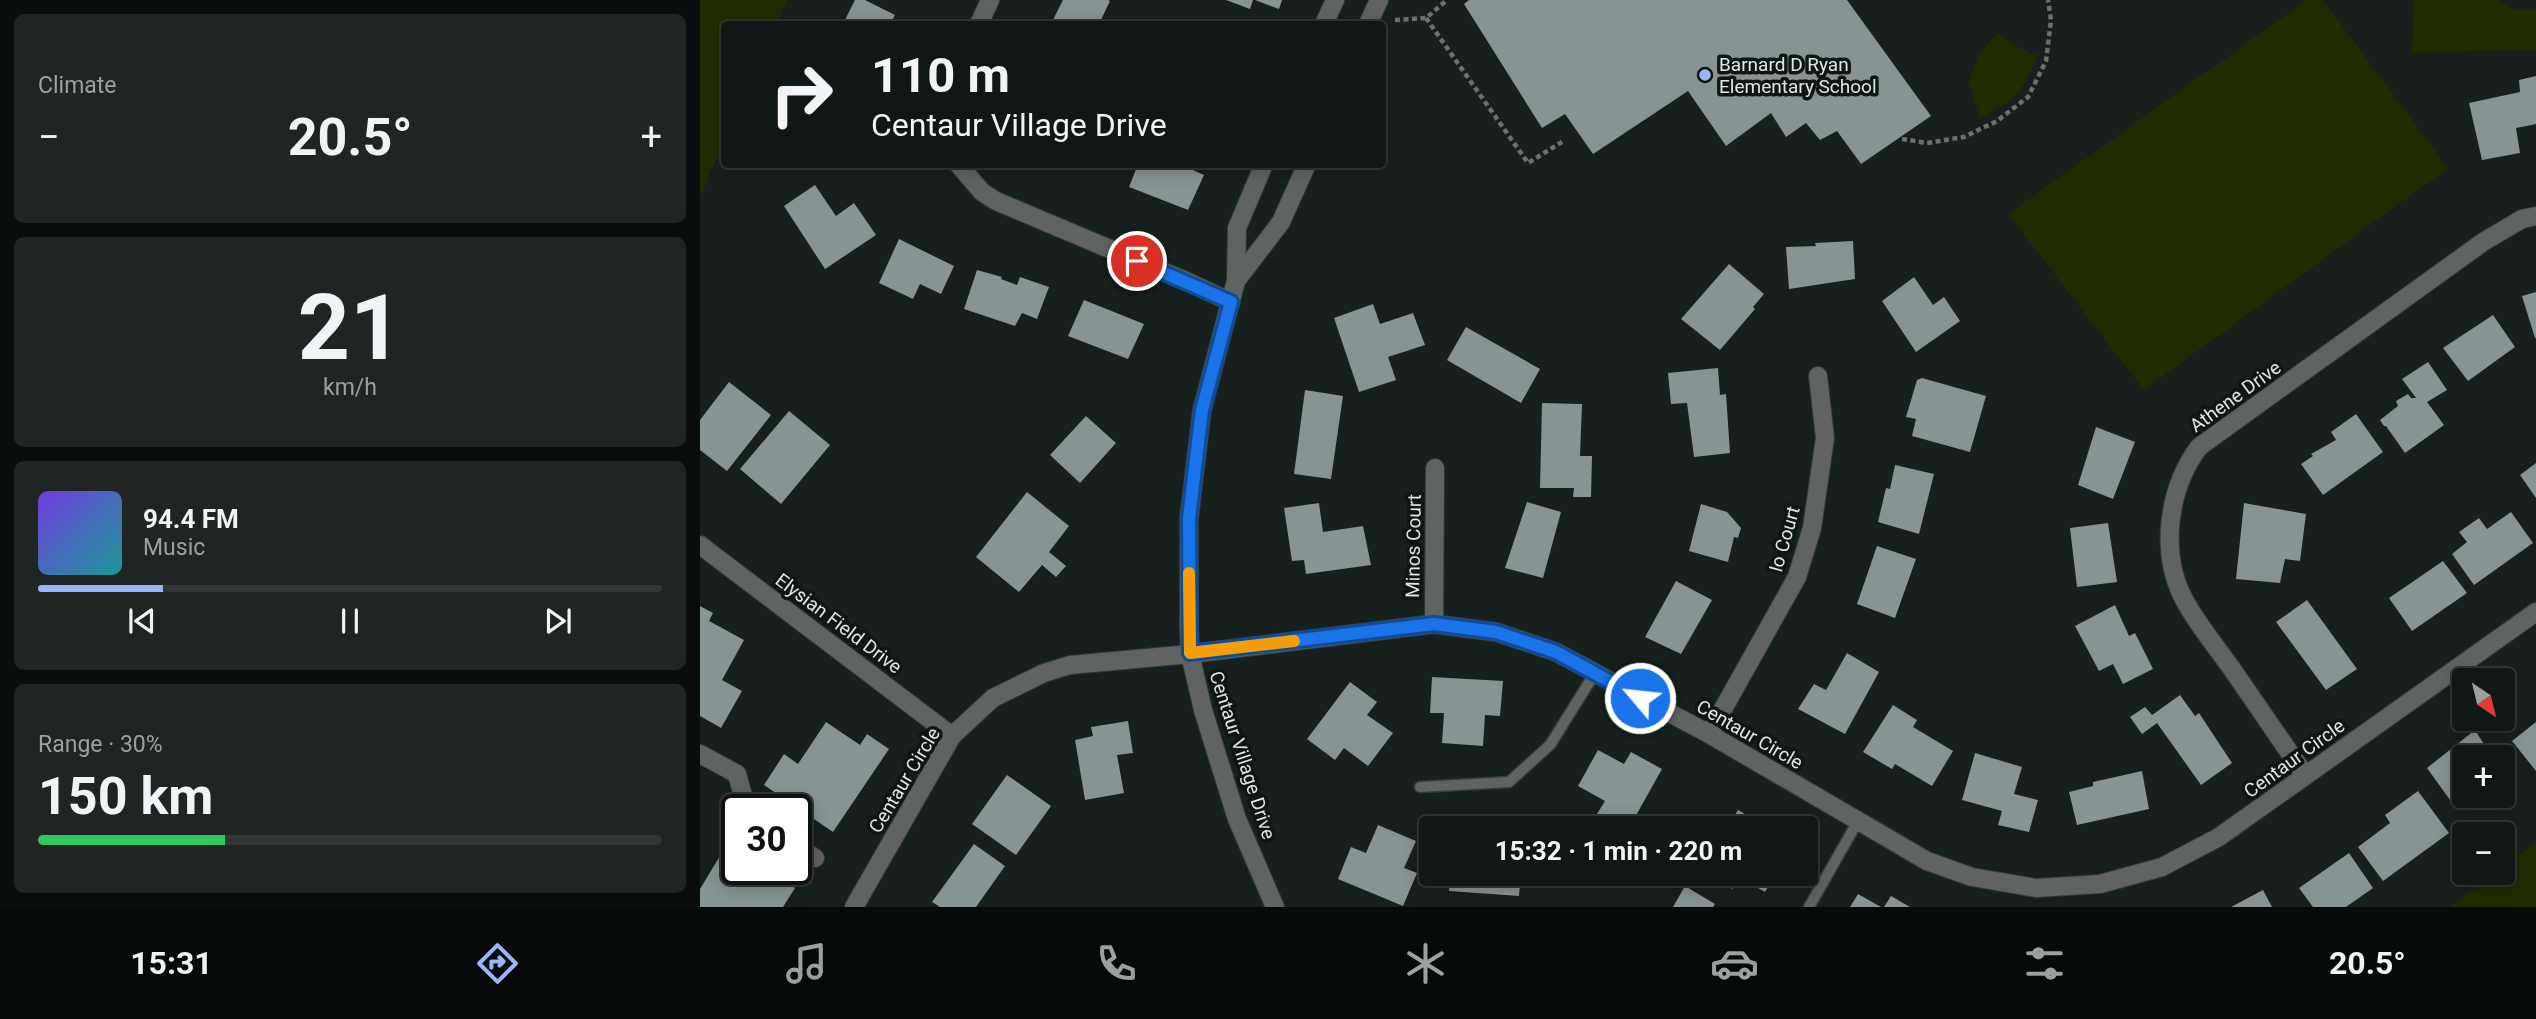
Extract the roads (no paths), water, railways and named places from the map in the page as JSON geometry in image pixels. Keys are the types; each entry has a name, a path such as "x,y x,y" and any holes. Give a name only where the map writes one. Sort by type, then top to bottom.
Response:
{"street":[{"path":"980,21 990,0"},
{"path":"1325,21 1335,0"},
{"path":"1370,21 1379,0"},
{"path":"961,168 982,192 996,201 1231,302"},
{"name":"Centaur Village Drive","path":"1262,168 1237,228 1236,281 1202,410 1189,518 1190,653 1203,710 1237,819 1275,907"},
{"name":"Centaur Village Drive","path":"1236,281 1281,222 1305,168"},
{"name":"Athene Drive","path":"2305,775 2185,602 2170,557 2171,510 2174,499 2192,456 2199,447 2483,242 2522,219 2536,216"},
{"name":"Io Court","path":"1709,734 1797,577 1801,565 1812,528 1825,438 1818,376"},
{"name":"Minos Court","path":"1434,624 1435,468"},
{"name":"Elysian Field Drive","path":"700,545 952,736"},
{"name":"Centaur Circle","path":"855,907 952,736 993,698 1044,673 1070,665 1434,624 1496,632 1556,652 1709,734 1927,861 1972,877 2036,888 2100,884 2162,867 2219,837 2536,612"},
{"path":"700,754 737,774 743,794"},
{"path":"812,856 816,858"}],"lane":[{"path":"1420,787 1509,782 1550,745 1595,673"},
{"path":"1809,907 1858,821"}],"place":[{"name":"Barnard D Ryan Elementary School","path":"1705,75"}]}
